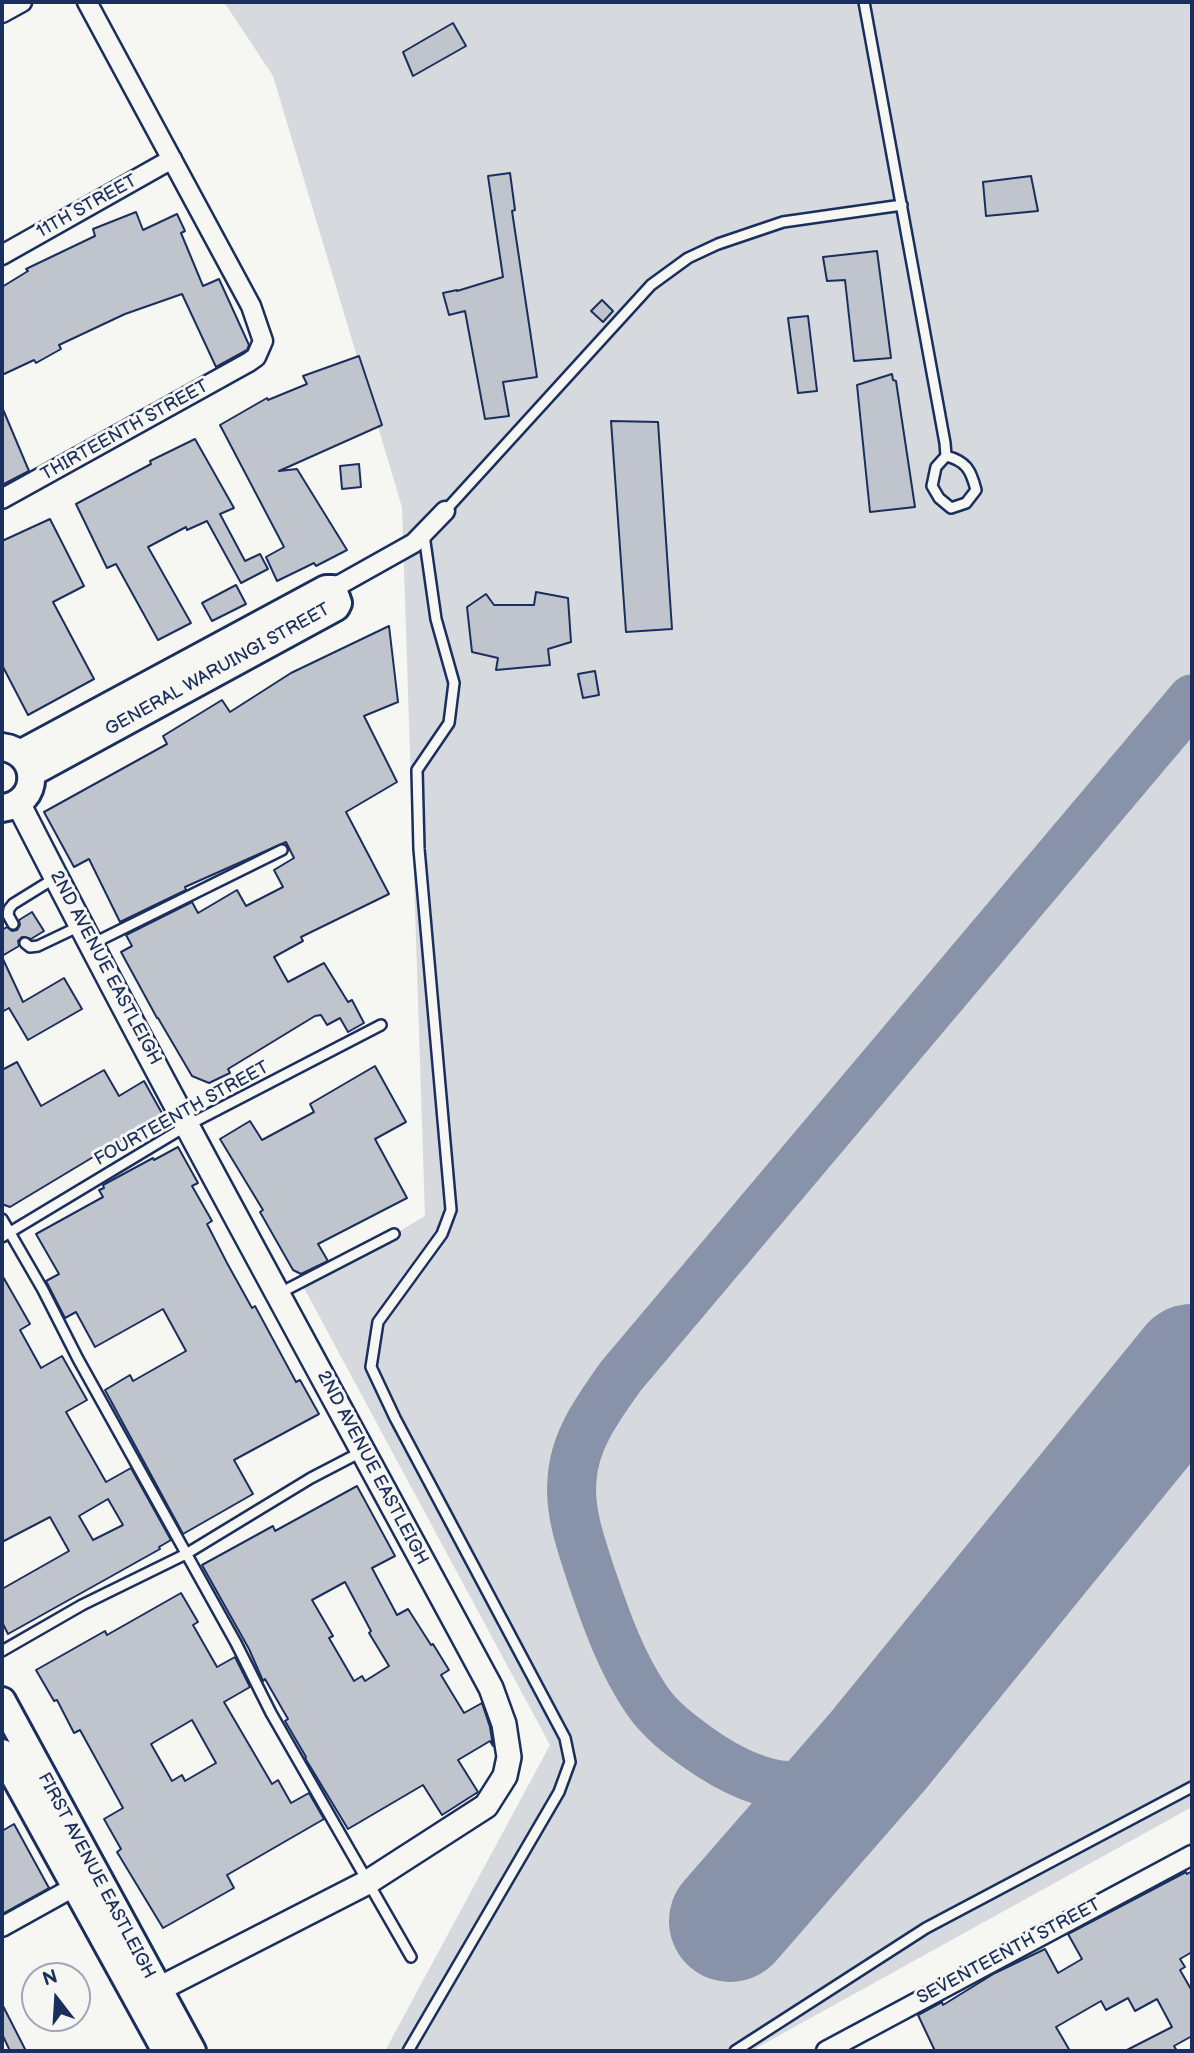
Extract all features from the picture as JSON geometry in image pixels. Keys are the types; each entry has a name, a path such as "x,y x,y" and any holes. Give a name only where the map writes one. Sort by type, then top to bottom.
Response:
{"main road":[{"name":"GENERAL WARUINGI STREET","path":"18,758 335,607 338,603 331,589"},
{"path":"10,805 29,790 18,758"},
{"name":"FIRST AVENUE EASTLEIGH","path":"2,1701 192,2051"},
{"name":"FIRST AVENUE EASTLEIGH","path":"2,1753 166,2051"}],"street":[{"path":"2,13 22,2"},
{"path":"87,2 172,159"},
{"name":"11TH STREET","path":"2,255 172,159"},
{"name":"THIRTEENTH STREET","path":"2,499 257,357 263,341 257,318 172,159"},
{"path":"331,589 414,543 445,511"},
{"name":"2ND AVENUE EASTLEIGH","path":"10,805 57,878 277,1294 491,1688 504,1724 509,1757 505,1776 486,1805 368,1882 157,1990"},
{"name":"SEVENTEENTH STREET","path":"826,2051 1192,1855"},
{"path":"2,1927 74,1887"}],"lane":[{"path":"864,2 946,456"},
{"path":"445,511 651,285 688,258 727,240 783,222 902,205"},
{"path":"946,456 961,460 971,472 975,490 967,503 951,508 939,498 932,486 936,467 946,456"},
{"path":"408,2051 559,1792 570,1762 565,1738 395,1418 371,1367 378,1322 442,1234 450,1210 419,849 417,770 449,723 454,684 436,619 423,533"},
{"path":"24,943 30,947 38,946 86,935 282,850"},
{"path":"13,924 8,915 13,904 57,878"},
{"name":"FOURTEENTH STREET","path":"6,1235 188,1125 381,1025"},
{"path":"2,1219 6,1235 43,1290 271,1713 411,1957"},
{"path":"277,1294 394,1234"},
{"path":"2,1651 82,1605 186,1554 311,1478 363,1451"},
{"path":"735,2051 926,1928 1192,1787"}],"shaded area":[{"path":"224,2 1192,2 1192,1807 751,2051 385,2051 550,1745 304,1288 425,1216 402,507 273,76"}],"building":[{"path":"453,23 466,46 413,76 403,52"},
{"path":"510,173 515,210 512,211 537,377 503,382 509,416 485,419 465,311 449,315 443,293 503,277 488,176"},
{"path":"1031,176 1038,211 986,216 983,182"},
{"path":"136,212 143,230 177,214 185,231 181,233 203,286 219,279 249,345 247,350 216,367 182,294 125,314 59,345 61,349 36,363 34,360 2,375 2,287 28,271 26,269 95,236 93,229"},
{"path":"877,251 891,358 854,361 845,280 827,281 823,257"},
{"path":"602,300 613,311 603,322 591,311"},
{"path":"808,316 817,391 798,393 788,318"},
{"path":"359,356 382,425 279,471 297,469 347,550 277,581 266,557 284,547 220,425 267,398 268,400 307,384 303,376"},
{"path":"892,374 893,380 896,381 915,507 870,512 857,385"},
{"path":"2,407 29,471 2,485"},
{"path":"611,421 658,422 672,629 626,632"},
{"path":"195,439 234,508 220,514 245,561 260,554 268,569 241,583 207,521 187,530 186,527 148,547 191,623 158,640 116,564 107,568 76,504 151,464 150,461"},
{"path":"359,464 361,487 342,489 340,466"},
{"path":"50,519 84,586 53,602 94,679 28,715 2,665 2,541"},
{"path":"236,585 246,604 212,621 202,603"},
{"path":"536,592 568,598 571,642 548,649 550,665 496,670 498,658 472,652 467,607 486,594 494,605 534,605"},
{"path":"389,626 398,702 364,716 397,782 346,812 389,894 301,937 303,941 274,957 288,982 324,963 348,1002 352,1000 364,1023 348,1032 340,1018 327,1025 321,1015 315,1016 228,1069 230,1073 209,1083 192,1076 121,952 132,946 126,935 192,902 198,913 237,890 246,906 283,887 274,870 294,858 286,842 185,887 186,890 120,922 89,859 74,867 44,812 167,744 163,736 222,700 230,712 291,673"},
{"path":"595,671 599,695 583,698 578,674"},
{"path":"32,912 44,931 31,939 22,937 18,941 19,946 2,956 2,930 7,927 12,931 17,930 19,920"},
{"path":"2,957 23,1002 64,978 82,1009 28,1040 9,1008 2,1012"},
{"path":"17,1062 41,1106 104,1070 119,1096 144,1081 163,1115 10,1207 2,1204 2,1070"},
{"path":"375,1066 406,1122 375,1139 407,1198 318,1244 328,1261 301,1274 293,1270 260,1212 263,1210 220,1139 250,1121 262,1140 314,1112 310,1104"},
{"path":"178,1147 198,1183 192,1186 212,1221 207,1224 227,1263 252,1308 255,1306 296,1382 300,1380 319,1414 234,1460 253,1494 183,1534 105,1390 130,1375 133,1381 186,1351 163,1309 95,1347 76,1312 65,1318 46,1281 59,1274 36,1234 103,1197 99,1190 104,1188 103,1185"},
{"path":"2,1275 30,1324 20,1330 41,1368 62,1356 87,1400 66,1412 106,1482 131,1468 171,1540 159,1547 160,1549 8,1634 2,1622 2,1589 69,1551 50,1517 2,1542","holes":["108,1499 123,1525 93,1540 79,1516"]},
{"path":"357,1486 395,1556 372,1568 397,1615 408,1609 431,1645 433,1644 449,1670 441,1675 464,1713 482,1703 493,1746 490,1741 458,1760 478,1792 442,1815 423,1785 348,1829 305,1758 285,1721 288,1719 265,1679 263,1681 249,1649 202,1565 273,1526 275,1531","holes":["345,1582 371,1631 369,1633 389,1666 365,1681 362,1676 354,1681 329,1638 333,1636 312,1600"]},
{"path":"181,1593 198,1622 193,1625 217,1667 235,1657 250,1687 224,1702 272,1784 278,1780 291,1803 309,1793 324,1819 227,1875 234,1888 163,1928 117,1852 121,1849 104,1819 123,1808 80,1730 74,1733 57,1700 54,1701 36,1670 105,1631 107,1635","holes":["192,1720 216,1763 185,1781 182,1775 172,1781 151,1744"]},
{"path":"14,1824 49,1888 2,1914 2,1831"},
{"path":"1192,1871 1192,1952 1180,1959 1185,1967 1180,1970 1192,1991 1192,2036 1174,2046 1177,2051 1125,2051 1172,2027 1157,1999 1135,2011 1128,1998 1106,2010 1101,2001 1056,2027 1070,2051 935,2051 918,2015 942,2002 943,2005 995,1973 1045,1949 1058,1973 1082,1959 1068,1934"},
{"path":"2,2004 26,2051 10,2051 2,2034"}],"taxiway":[{"path":"878,1751 855,1767 832,1778 789,1786 767,1782 723,1764 664,1720 651,1707 622,1655 584,1554 574,1517 572,1492 577,1451 589,1425 621,1376 1192,699"}],"runway":[{"path":"730,1921 878,1751 1192,1365"}]}
